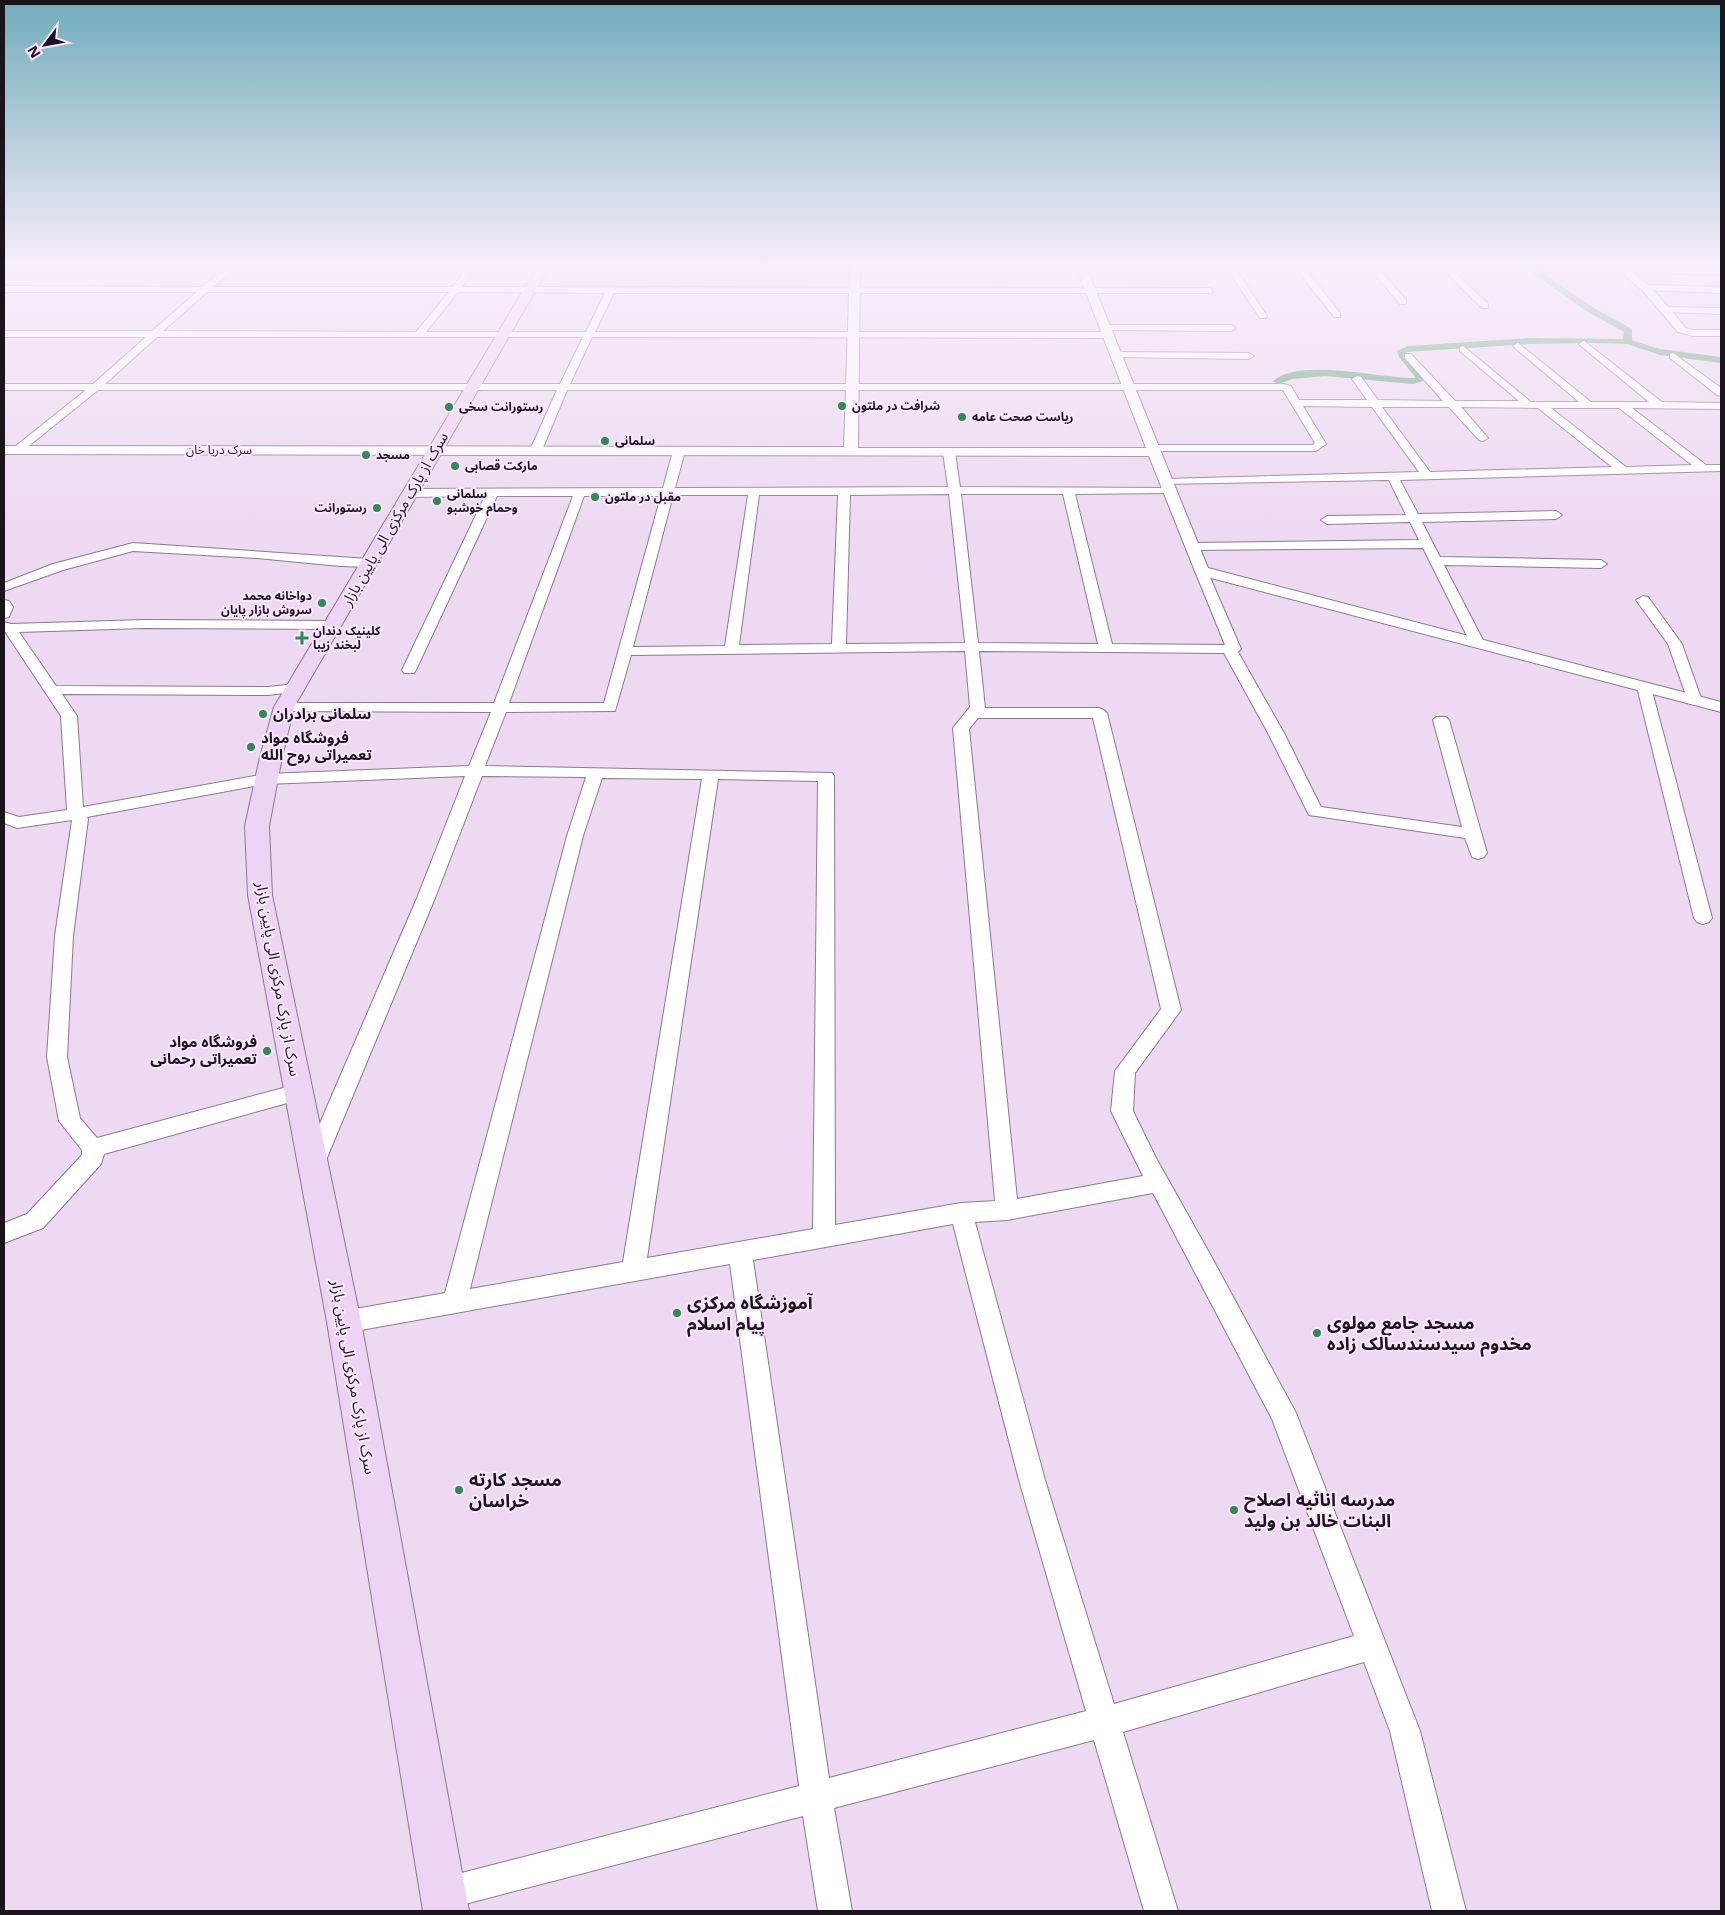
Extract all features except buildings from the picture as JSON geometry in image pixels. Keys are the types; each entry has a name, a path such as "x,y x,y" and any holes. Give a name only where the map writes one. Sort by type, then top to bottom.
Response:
{"main road":[{"name":"سرک از پارک مرکزی الی پایین بازار","path":"444,1902 344,1322 260,895 257,826 266,780 290,698 492,353"}],"street":[{"path":"10,451 96,387 134,353"},
{"path":"536,450 564,386 581,353"},
{"path":"851,451 854,353"},
{"path":"1469,353 1624,471"},
{"path":"1527,353 1590,406"},
{"path":"1595,353 1660,406"},
{"path":"626,651 974,647 1234,649 1201,571 1116,355 1249,356"},
{"path":"1408,356 1483,438"},
{"path":"1673,356 1721,393"},
{"path":"1700,377 1714,376"},
{"path":"1356,379 1427,476"},
{"path":"4,387 1283,387 1288,388 1321,444 1316,448 1153,450"},
{"path":"1297,403 1721,406"},
{"path":"1622,406 1704,469"},
{"name":"سرک دریا خان","path":"10,451 536,450 949,452 1153,450"},
{"path":"51,690 268,691 290,698 500,708 610,708 680,451"},
{"path":"949,452 974,647 978,708 960,728 1007,1210"},
{"path":"410,493 1068,491 1393,477 1721,468"},
{"path":"1393,477 1478,644"},
{"path":"731,650 754,491"},
{"path":"839,648 844,491"},
{"path":"1068,491 1106,648"},
{"path":"409,670 493,492"},
{"path":"313,1166 426,898 500,708 580,492"},
{"path":"1327,520 1556,515"},
{"path":"1192,547 1427,544"},
{"path":"4,587 58,567 133,547 369,563"},
{"path":"1436,561 1601,564"},
{"path":"1201,571 1721,707"},
{"path":"1644,600 1675,644 1695,700"},
{"path":"4,604 6,607 6,622 69,716 75,814 80,819 64,936 57,1057 70,1121 93,1148 94,1158 35,1221 4,1233"},
{"path":"6,622 333,625"},
{"path":"1229,649 1276,733 1315,810 1472,834"},
{"path":"1644,687 1703,918"},
{"path":"974,713 1099,713 1171,1010 1125,1071 1122,1111 1158,1183 1283,1413 1406,1731 1449,1911"},
{"path":"1441,720 1478,854"},
{"path":"4,817 17,823 266,780 475,771 826,776 824,1237"},
{"path":"455,1302 576,836 595,773"},
{"path":"633,1271 711,774"},
{"path":"93,1148 298,1092"},
{"path":"344,1322 962,1213 1007,1210 1158,1183"},
{"path":"962,1213 1032,1480 1161,1911"},
{"path":"740,1252 816,1797 834,1911"},
{"path":"444,1902 816,1797 1104,1722 1373,1645"}],"waterway":[{"path":"1278,381 1291,376 1325,373 1413,381 1421,380 1402,353"},
{"path":"1671,353 1721,360"}],"place":[{"name":"شرافت در ملتون","path":"842,406"},
{"name":"رستورانت سخی","path":"449,407"},
{"name":"ریاست صحت عامه","path":"962,417"},
{"name":"سلمانی","path":"605,441"},
{"name":"مسجد","path":"366,455"},
{"name":"مارکت قصابی","path":"455,466"},
{"name":"مقبل در ملتون","path":"595,497"},
{"name":"سلمانی وحمام خوشبو","path":"437,501"},
{"name":"رستورانت","path":"377,508"},
{"name":"دواخانه محمد سروش بازار پایان","path":"322,603"},
{"name":"کلینیک دندان لبخند زیبا","path":"302,638"},
{"name":"سلمانی برادران","path":"263,714"},
{"name":"فروشگاه مواد تعمیراتی روح الله","path":"251,747"},
{"name":"فروشگاه مواد تعمیراتی رحمانی","path":"267,1051"},
{"name":"آموزشگاه مرکزی پیام اسلام","path":"677,1313"},
{"name":"مسجد جامع مولوی مخدوم سیدسندسالک زاده","path":"1317,1333"},
{"name":"مسجد کارته خراسان","path":"459,1490"},
{"name":"مدرسه اناثیه اصلاح البنات خالد بن ولید","path":"1234,1510"}]}
